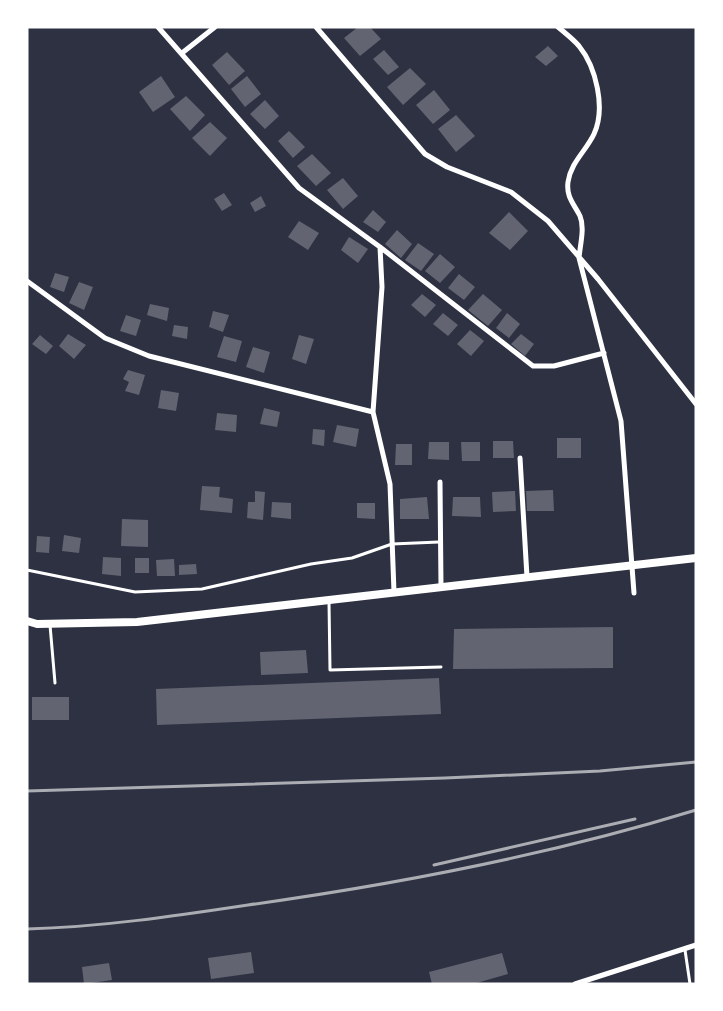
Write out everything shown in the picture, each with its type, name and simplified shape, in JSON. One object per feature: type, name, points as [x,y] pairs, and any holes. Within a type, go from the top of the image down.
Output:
[{"type":"main road","points":[[27,621],[37,624],[138,622],[696,558]]},
{"type":"street","points":[[158,27],[299,188],[380,247],[533,366],[554,366],[604,353]]},
{"type":"street","points":[[182,53],[215,27]]},
{"type":"street","points":[[316,27],[425,154],[447,167],[511,192],[548,221],[696,404]]},
{"type":"street","points":[[558,27],[578,45],[589,62],[599,104],[599,122],[593,136],[573,164],[568,178],[567,191],[580,218],[582,232],[579,258],[621,421],[634,593]]},
{"type":"street","points":[[380,247],[382,287],[373,412],[390,484],[394,592]]},
{"type":"street","points":[[27,281],[105,338],[149,356],[373,412]]},
{"type":"street","points":[[520,458],[527,577]]},
{"type":"street","points":[[440,482],[441,587]]},
{"type":"street","points":[[575,984],[696,945]]},
{"type":"lane","points":[[27,570],[135,592],[202,589],[311,564],[352,558],[392,544],[440,542]]},
{"type":"lane","points":[[329,600],[330,670],[441,667]]},
{"type":"lane","points":[[50,624],[55,683]]},
{"type":"lane","points":[[685,948],[690,984]]},
{"type":"building","points":[[358,27],[370,27],[381,39],[360,56],[344,38]]},
{"type":"building","points":[[548,46],[558,56],[546,66],[535,57]]},
{"type":"building","points":[[384,50],[399,67],[388,75],[373,59]]},
{"type":"building","points":[[227,52],[245,71],[229,85],[212,65]]},
{"type":"building","points":[[410,68],[426,84],[403,105],[387,87]]},
{"type":"building","points":[[161,76],[175,97],[153,112],[139,92]]},
{"type":"building","points":[[247,76],[261,94],[245,107],[231,89]]},
{"type":"building","points":[[434,90],[450,110],[433,124],[416,105]]},
{"type":"building","points":[[186,96],[205,115],[190,131],[170,109]]},
{"type":"building","points":[[265,100],[279,116],[265,129],[250,114]]},
{"type":"building","points":[[456,115],[475,136],[456,152],[438,129]]},
{"type":"building","points":[[210,122],[227,138],[210,156],[192,138]]},
{"type":"building","points":[[289,131],[305,147],[293,158],[278,141]]},
{"type":"building","points":[[312,154],[331,173],[316,186],[297,166]]},
{"type":"building","points":[[343,178],[358,196],[343,209],[327,190]]},
{"type":"building","points":[[224,193],[232,205],[222,211],[214,199]]},
{"type":"building","points":[[261,196],[266,206],[255,212],[250,203]]},
{"type":"building","points":[[373,210],[386,222],[378,232],[363,222]]},
{"type":"building","points":[[509,212],[528,231],[510,250],[489,233]]},
{"type":"building","points":[[299,221],[319,233],[308,250],[288,237]]},
{"type":"building","points":[[397,230],[412,244],[401,258],[385,244]]},
{"type":"building","points":[[349,237],[368,249],[358,263],[341,250]]},
{"type":"building","points":[[418,243],[434,254],[421,271],[405,260]]},
{"type":"building","points":[[440,254],[455,267],[440,283],[425,271]]},
{"type":"building","points":[[55,273],[69,277],[64,292],[50,287]]},
{"type":"building","points":[[459,274],[475,287],[464,300],[448,288]]},
{"type":"building","points":[[79,282],[93,287],[84,310],[69,303]]},
{"type":"building","points":[[422,294],[436,305],[425,317],[411,305]]},
{"type":"building","points":[[483,294],[502,310],[488,326],[468,310]]},
{"type":"building","points":[[150,304],[169,308],[167,321],[147,315]]},
{"type":"building","points":[[213,311],[229,315],[223,332],[209,327]]},
{"type":"building","points":[[443,313],[458,325],[448,336],[433,324]]},
{"type":"building","points":[[507,313],[520,324],[509,338],[496,328]]},
{"type":"building","points":[[126,315],[141,320],[136,336],[120,331]]},
{"type":"building","points":[[174,325],[188,327],[187,339],[172,336]]},
{"type":"building","points":[[470,330],[484,341],[471,356],[457,344]]},
{"type":"building","points":[[68,334],[86,345],[74,359],[59,346]]},
{"type":"building","points":[[521,334],[534,344],[525,356],[511,344]]},
{"type":"building","points":[[40,335],[53,346],[46,354],[32,344]]},
{"type":"building","points":[[299,335],[314,339],[306,364],[292,359]]},
{"type":"building","points":[[224,336],[242,341],[236,362],[217,357]]},
{"type":"building","points":[[253,347],[270,352],[264,373],[246,367]]},
{"type":"building","points":[[128,370],[145,375],[139,395],[125,391],[129,382],[123,379]]},
{"type":"building","points":[[161,390],[179,393],[176,411],[158,408]]},
{"type":"building","points":[[264,408],[280,412],[277,427],[260,424]]},
{"type":"building","points":[[217,413],[237,415],[236,432],[215,430]]},
{"type":"building","points":[[337,425],[359,429],[356,447],[333,442]]},
{"type":"building","points":[[313,429],[325,430],[324,446],[312,444]]},
{"type":"building","points":[[557,438],[581,438],[581,458],[557,458]]},
{"type":"building","points":[[493,441],[513,441],[514,458],[493,458]]},
{"type":"building","points":[[429,442],[449,442],[449,460],[428,459]]},
{"type":"building","points":[[461,442],[480,442],[480,461],[462,461]]},
{"type":"building","points":[[396,444],[412,444],[412,465],[395,465]]},
{"type":"building","points":[[202,486],[220,487],[219,497],[233,499],[232,513],[200,510]]},
{"type":"building","points":[[553,490],[554,511],[527,511],[526,491]]},
{"type":"building","points":[[255,491],[265,492],[263,520],[247,518],[248,502],[255,502]]},
{"type":"building","points":[[515,491],[516,511],[493,512],[492,492]]},
{"type":"building","points":[[427,497],[429,519],[400,519],[400,499]]},
{"type":"building","points":[[453,497],[480,497],[481,517],[452,516]]},
{"type":"building","points":[[272,502],[291,503],[291,519],[271,517]]},
{"type":"building","points":[[357,503],[375,503],[375,519],[357,518]]},
{"type":"building","points":[[122,519],[148,520],[148,547],[121,546]]},
{"type":"building","points":[[64,535],[81,538],[79,553],[62,551]]},
{"type":"building","points":[[37,536],[50,537],[49,553],[36,552]]},
{"type":"building","points":[[103,557],[121,558],[121,576],[102,574]]},
{"type":"building","points":[[135,558],[149,558],[149,573],[135,573]]},
{"type":"building","points":[[174,559],[175,576],[157,576],[156,560]]},
{"type":"building","points":[[196,564],[197,574],[179,575],[179,565]]},
{"type":"building","points":[[613,627],[613,668],[453,669],[454,629]]},
{"type":"building","points":[[306,650],[308,673],[261,675],[260,652]]},
{"type":"building","points":[[439,678],[441,714],[157,725],[156,689]]},
{"type":"building","points":[[32,697],[69,697],[69,720],[32,720]]},
{"type":"building","points":[[251,952],[254,973],[211,979],[208,958]]},
{"type":"building","points":[[502,953],[508,974],[473,984],[432,984],[429,972]]},
{"type":"building","points":[[109,963],[112,980],[84,984],[82,967]]},
{"type":"railway","points":[[27,791],[445,778],[600,771],[696,762]]},
{"type":"railway","points":[[27,929],[138,920],[305,897],[418,878],[586,841],[696,810]]},
{"type":"railway","points":[[434,865],[635,819]]}]
